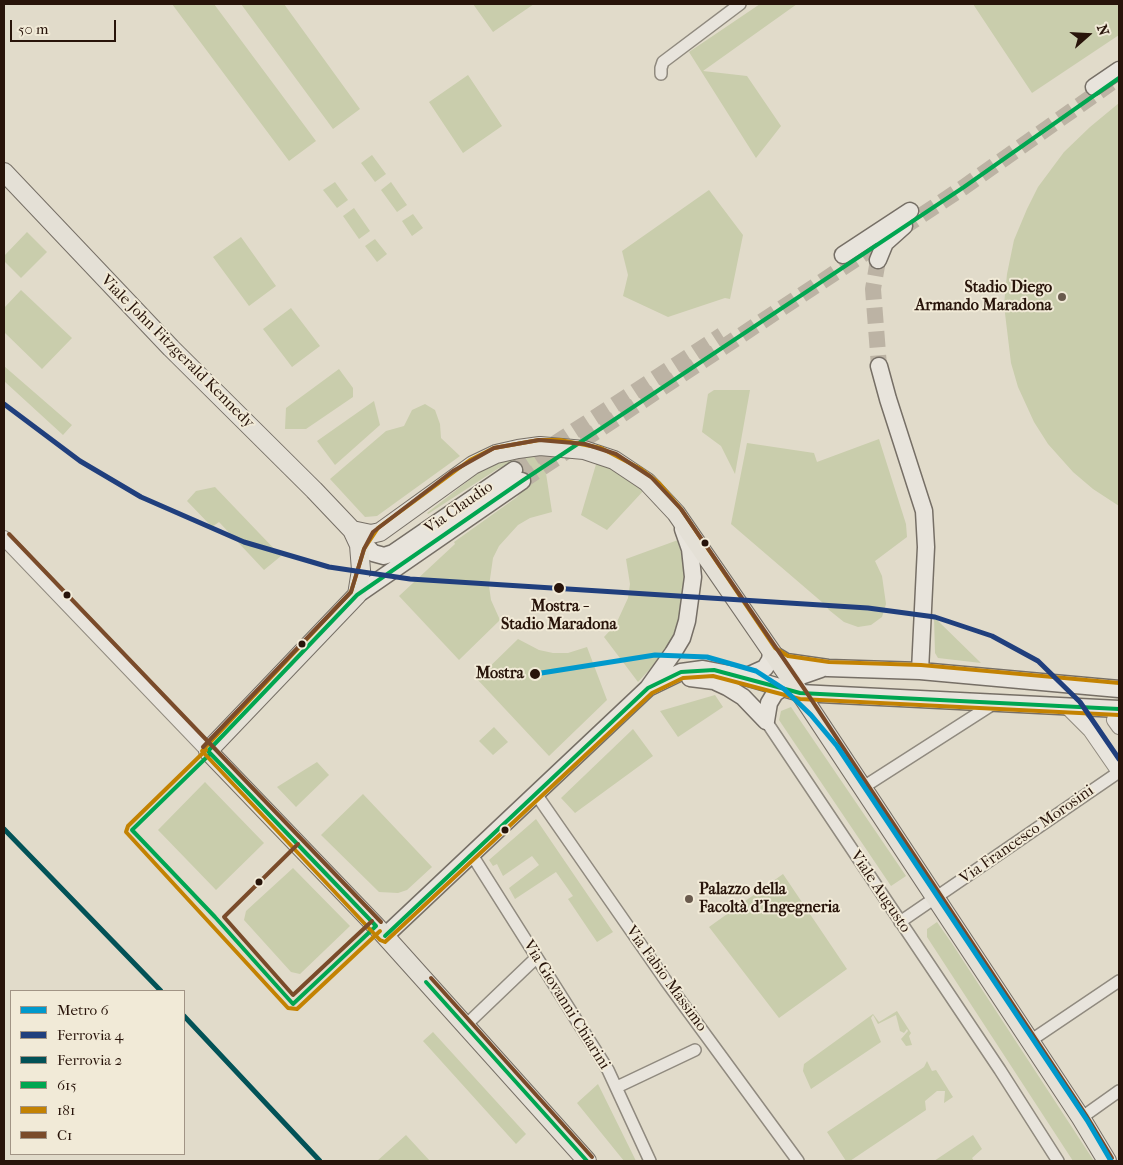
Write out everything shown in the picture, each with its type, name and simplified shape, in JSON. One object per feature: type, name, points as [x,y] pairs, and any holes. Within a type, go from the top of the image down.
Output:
[{"type":"main road","points":[[1094,87],[1119,70]]},
{"type":"main road","name":"Viale John Fitzgerald Kennedy","points":[[4,172],[164,341],[284,459],[370,551]]},
{"type":"main road","points":[[843,255],[907,218],[885,243],[878,260]]},
{"type":"main road","points":[[879,366],[924,510],[926,547],[920,671]]},
{"type":"main road","points":[[356,596],[370,551],[378,536],[390,525],[473,466],[496,454],[540,446],[584,450],[614,460],[647,482],[676,513],[771,653],[791,687],[821,725],[1081,1118],[1107,1161]]},
{"type":"main road","name":"Via Claudio","points":[[409,552],[518,476]]},
{"type":"main road","points":[[385,936],[648,688],[682,638],[692,600],[693,577],[690,550],[676,513]]},
{"type":"main road","points":[[352,530],[371,534],[390,525]]},
{"type":"main road","name":"Viale John Fitzgerald Kennedy","points":[[352,530],[360,550],[362,564],[356,596]]},
{"type":"main road","points":[[370,551],[384,556],[409,552]]},
{"type":"main road","points":[[409,552],[356,596],[208,751],[385,936],[587,1161]]},
{"type":"main road","points":[[771,653],[786,662],[828,668],[920,671],[1119,689]]},
{"type":"main road","points":[[745,677],[765,668],[770,660],[771,653]]},
{"type":"main road","points":[[766,721],[771,698],[828,668]]},
{"type":"main road","name":"Viale Augusto","points":[[648,688],[680,672],[703,669],[830,695],[1066,706],[1118,717]]},
{"type":"main road","name":"Viale Augusto","points":[[663,680],[690,678],[714,681],[743,698],[766,721]]},
{"type":"main road","points":[[821,725],[820,704],[830,695]]},
{"type":"street","points":[[661,74],[660,68],[664,62],[740,4]]},
{"type":"street","points":[[4,538],[208,751]]},
{"type":"street","points":[[862,788],[992,704]]},
{"type":"street","points":[[1066,706],[1090,730],[1119,772]]},
{"type":"street","name":"Viale Augusto","points":[[766,721],[1058,1161]]},
{"type":"street","name":"Via Francesco Morosini","points":[[900,922],[1119,772]]},
{"type":"street","name":"Via Fabio Massimo","points":[[536,794],[666,981],[798,1161]]},
{"type":"street","name":"Via Giovanni Chiarini","points":[[472,855],[617,1086],[650,1161]]},
{"type":"street","points":[[466,1025],[536,958]]},
{"type":"street","points":[[1030,1041],[1119,981]]},
{"type":"street","points":[[617,1086],[695,1050]]},
{"type":"street","points":[[1081,1118],[1119,1091]]},
{"type":"green space","points":[[172,4],[214,4],[316,141],[289,161]]},
{"type":"green space","points":[[241,4],[284,4],[360,109],[333,129]]},
{"type":"green space","points":[[473,4],[534,4],[493,32]]},
{"type":"green space","points":[[760,4],[797,4],[703,71],[747,76],[781,126],[756,158],[689,52]]},
{"type":"green space","points":[[973,4],[1119,4],[1119,35],[1032,93]]},
{"type":"green space","points":[[468,75],[502,126],[463,153],[429,102]]},
{"type":"green space","name":"Stadio Diego Armando Maradona","points":[[1119,103],[1119,506],[1093,489],[1073,472],[1048,444],[1034,422],[1018,387],[1011,363],[1004,305],[1007,274],[1014,240],[1038,187],[1064,152]]},
{"type":"green space","points":[[372,155],[386,174],[375,182],[361,163]]},
{"type":"green space","points":[[335,182],[348,200],[337,208],[323,190]]},
{"type":"green space","points":[[391,182],[407,205],[397,212],[381,190]]},
{"type":"green space","points":[[709,190],[743,235],[730,299],[725,298],[668,317],[623,296],[628,275],[622,251]]},
{"type":"green space","points":[[354,208],[370,231],[359,239],[343,216]]},
{"type":"green space","points":[[413,214],[423,228],[412,236],[402,221]]},
{"type":"green space","points":[[27,232],[47,252],[21,278],[4,261],[4,256]]},
{"type":"green space","points":[[241,237],[276,286],[249,306],[213,257]]},
{"type":"green space","points":[[375,239],[387,254],[377,262],[365,246]]},
{"type":"green space","points":[[21,290],[72,338],[42,369],[4,332],[4,308]]},
{"type":"green space","points":[[291,308],[320,346],[292,367],[263,329]]},
{"type":"green space","points":[[4,366],[72,425],[63,435],[4,381]]},
{"type":"green space","points":[[339,369],[353,388],[353,397],[306,429],[285,429],[286,408]]},
{"type":"green space","points":[[714,390],[750,390],[735,474],[721,446],[702,432],[708,394]]},
{"type":"green space","points":[[374,401],[380,425],[335,465],[317,441]]},
{"type":"green space","points":[[425,404],[435,410],[440,424],[441,438],[460,456],[377,516],[365,517],[330,479],[386,431],[404,426],[412,410]]},
{"type":"green space","points":[[879,439],[906,524],[907,537],[875,561],[882,576],[886,604],[882,617],[871,625],[858,627],[844,622],[829,610],[731,524],[747,443],[814,453],[817,462]]},
{"type":"green space","points":[[543,454],[552,512],[530,518],[518,525],[499,546],[493,558],[489,586],[491,600],[500,620],[459,660],[399,596],[455,544],[454,542],[517,497],[522,491],[523,483],[506,467],[499,468],[427,513],[478,473],[501,462]]},
{"type":"green space","points":[[597,461],[609,465],[645,489],[607,530],[581,515]]},
{"type":"green space","points":[[215,487],[281,556],[264,570],[219,522],[212,527],[187,501],[196,491]]},
{"type":"green space","points":[[678,540],[686,584],[680,621],[663,655],[638,682],[604,637],[616,624],[628,598],[630,584],[626,559]]},
{"type":"green space","points":[[934,617],[981,663],[938,658],[935,653]]},
{"type":"green space","points":[[518,639],[539,650],[553,653],[568,653],[587,647],[607,700],[549,756],[477,679]]},
{"type":"green space","points":[[715,695],[723,707],[678,737],[660,711]]},
{"type":"green space","points":[[791,707],[906,876],[891,886],[779,720],[781,711]]},
{"type":"green space","points":[[494,727],[508,742],[493,755],[479,741]]},
{"type":"green space","points":[[633,729],[653,756],[575,813],[561,798]]},
{"type":"green space","points":[[317,762],[329,775],[296,807],[277,787]]},
{"type":"green space","points":[[205,782],[264,843],[216,890],[158,830]]},
{"type":"green space","points":[[363,794],[432,867],[407,890],[398,893],[379,892],[321,835]]},
{"type":"green space","points":[[536,819],[613,932],[597,942],[568,899],[573,896],[556,872],[515,899],[509,888],[539,865],[532,856],[503,876],[497,864],[493,866],[489,860]]},
{"type":"green space","points":[[293,868],[350,926],[300,974],[291,972],[244,920],[246,911]]},
{"type":"green space","points":[[783,874],[847,969],[779,1018],[709,927]]},
{"type":"green space","points":[[937,922],[1094,1161],[1073,1161],[927,937],[927,929]]},
{"type":"green space","points":[[897,1011],[911,1033],[909,1036],[912,1045],[906,1046],[901,1039],[908,1031],[907,1029],[904,1033],[900,1031],[896,1015],[878,1024],[873,1015],[871,1018],[881,1042],[811,1089],[803,1071],[804,1064],[873,1014],[879,1022]]},
{"type":"green space","points":[[433,1032],[526,1134],[516,1144],[423,1041]]},
{"type":"green space","points":[[927,1061],[932,1071],[936,1070],[953,1097],[944,1103],[945,1091],[937,1091],[925,1101],[926,1110],[850,1161],[846,1161],[827,1132],[924,1067]]},
{"type":"green space","points":[[598,1084],[636,1161],[624,1161],[577,1103]]},
{"type":"green space","points":[[406,1135],[430,1161],[377,1161]]},
{"type":"green space","points":[[973,1135],[982,1149],[972,1158],[974,1161],[934,1161]]},
{"type":"tunnel","points":[[522,481],[964,187],[1111,83]]},
{"type":"tunnel","points":[[878,260],[873,289],[879,366]]},
{"type":"tunnel","points":[[514,470],[722,335]]},
{"type":"metro line","name":"6","points":[[535,674],[655,655],[707,657],[756,671],[784,689],[811,715],[837,746],[1087,1120],[1111,1161]]},
{"type":"rail line","name":"4","points":[[4,404],[80,461],[141,497],[244,542],[329,567],[410,579],[868,608],[935,617],[992,636],[1038,661],[1080,702],[1119,759]]},
{"type":"rail line","name":"2","points":[[4,829],[160,990]]},
{"type":"rail line","name":"2","points":[[185,1017],[320,1161]]},
{"type":"transit line","name":"615","points":[[376,926],[208,751],[357,595],[522,481],[964,187],[1119,78]]},
{"type":"transit line","name":"181","points":[[1119,683],[921,665],[829,662],[788,656],[775,648],[681,509],[659,483],[641,469],[601,448],[560,440],[539,440],[494,448],[470,460],[378,528],[364,549],[351,592],[202,751],[380,940],[385,942],[652,693],[683,678],[713,676],[800,699],[1119,715]]},
{"type":"transit line","name":"C1","points":[[203,747],[351,592],[364,549],[373,532],[453,471],[494,448],[539,440],[585,444],[616,454],[651,477],[681,509],[805,690],[1086,1115],[1112,1158]]},
{"type":"transit line","name":"C1","points":[[9,534],[381,922]]},
{"type":"transit line","name":"615","points":[[385,936],[648,688],[681,672],[714,670],[800,693],[1119,709]]},
{"type":"transit line","name":"181","points":[[206,750],[128,826],[126,832],[288,1008],[297,1009],[380,931]]},
{"type":"transit line","name":"615","points":[[210,754],[132,830],[215,917],[293,1004],[376,926]]},
{"type":"transit line","name":"C1","points":[[298,844],[224,917],[293,995],[372,921]]},
{"type":"transit line","name":"C1","points":[[431,978],[592,1157]]},
{"type":"transit line","name":"615","points":[[426,982],[587,1161]]},
{"type":"place","name":"Stadio Diego Armando Maradona","points":[[1062,297]]},
{"type":"place","name":"Mostra - Stadio Maradona","points":[[559,588]]},
{"type":"place","name":"Mostra","points":[[535,674]]},
{"type":"place","name":"Palazzo della Facoltà d'Ingegneria","points":[[689,899]]}]
